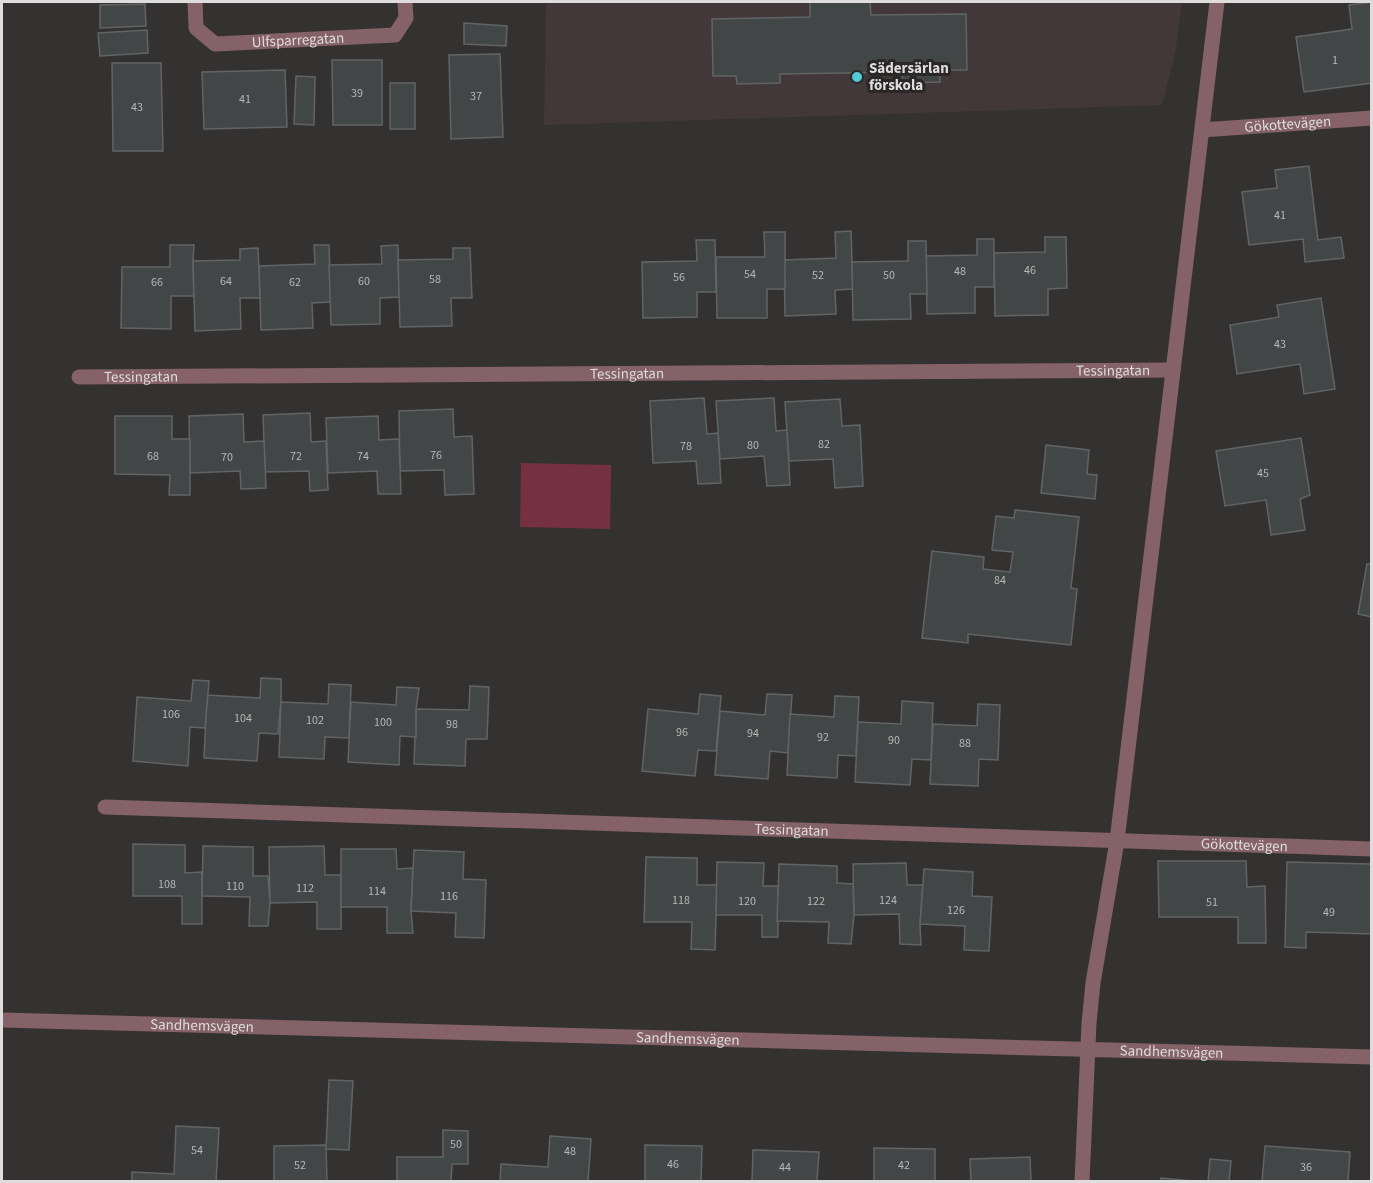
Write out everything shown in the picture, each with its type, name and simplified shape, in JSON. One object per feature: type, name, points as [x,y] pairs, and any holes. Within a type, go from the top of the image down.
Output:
[{"type":"street","name":"Ulfsparregatan","points":[[195,2],[196,28],[215,44],[394,35],[406,18],[405,2]]},
{"type":"street","points":[[1082,1182],[1086,1049],[1093,983],[1117,841],[1218,2]]},
{"type":"street","name":"Gökottevägen","points":[[1202,130],[1371,118]]},
{"type":"street","name":"Tessingatan","points":[[79,377],[1173,370]]},
{"type":"street","name":"Tessingatan","points":[[105,807],[1117,841]]},
{"type":"street","name":"Gökottevägen","points":[[1117,841],[1371,849]]},
{"type":"street","name":"Sandhemsvägen","points":[[2,1020],[1371,1057]]},
{"type":"shaded area","name":"Sädersärlan förskola","points":[[546,2],[1182,2],[1176,49],[1162,105],[544,125]]},
{"type":"shaded area","points":[[521,463],[611,465],[610,529],[520,527]]},
{"type":"building","points":[[810,2],[870,2],[871,15],[966,14],[967,70],[940,70],[940,82],[903,83],[902,72],[780,74],[780,83],[737,84],[736,76],[713,76],[712,19],[810,17]]},
{"type":"building","points":[[1372,2],[1372,83],[1304,92],[1296,37],[1352,29],[1349,5]]},
{"type":"building","points":[[145,4],[146,26],[100,28],[100,5]]},
{"type":"building","points":[[464,23],[507,26],[506,46],[464,44]]},
{"type":"building","points":[[147,30],[148,53],[100,56],[98,33]]},
{"type":"building","points":[[500,54],[503,137],[451,139],[449,55]]},
{"type":"building","points":[[332,60],[382,60],[382,125],[333,125]]},
{"type":"building","points":[[112,63],[161,63],[163,151],[113,151]]},
{"type":"building","points":[[285,70],[287,127],[204,129],[202,72]]},
{"type":"building","points":[[296,76],[315,77],[314,125],[294,124]]},
{"type":"building","points":[[390,83],[415,83],[415,129],[390,129]]},
{"type":"building","points":[[1309,166],[1318,240],[1341,237],[1344,258],[1305,262],[1303,239],[1249,245],[1242,192],[1277,188],[1275,170]]},
{"type":"building","points":[[851,231],[853,289],[835,290],[836,314],[785,316],[784,260],[836,258],[835,232]]},
{"type":"building","points":[[764,232],[785,232],[785,289],[767,289],[767,318],[717,318],[716,257],[765,257]]},
{"type":"building","points":[[1045,237],[1066,237],[1067,288],[1048,289],[1048,315],[995,316],[994,253],[1045,252]]},
{"type":"building","points":[[977,239],[994,239],[994,287],[975,287],[975,313],[927,314],[926,256],[977,255]]},
{"type":"building","points":[[696,240],[715,240],[716,292],[697,292],[697,317],[643,318],[642,262],[697,261]]},
{"type":"building","points":[[908,241],[926,241],[927,294],[910,294],[911,319],[853,320],[852,262],[908,261]]},
{"type":"building","points":[[170,245],[194,245],[194,296],[171,296],[171,329],[121,328],[122,267],[170,267]]},
{"type":"building","points":[[314,245],[329,245],[331,302],[312,303],[313,328],[261,330],[259,266],[315,264]]},
{"type":"building","points":[[398,245],[399,297],[380,298],[380,324],[331,325],[329,265],[382,264],[381,246]]},
{"type":"building","points":[[258,248],[260,298],[240,298],[241,329],[195,331],[193,261],[240,260],[240,249]]},
{"type":"building","points":[[453,248],[470,248],[472,298],[451,298],[452,326],[400,327],[398,260],[453,259]]},
{"type":"building","points":[[1321,298],[1335,389],[1304,394],[1300,364],[1237,374],[1230,325],[1279,317],[1277,305]]},
{"type":"building","points":[[704,398],[707,434],[718,433],[721,483],[698,484],[696,461],[653,463],[650,401]]},
{"type":"building","points":[[774,398],[776,431],[787,430],[790,485],[767,486],[764,456],[720,459],[716,401]]},
{"type":"building","points":[[840,399],[842,426],[860,425],[863,486],[835,488],[833,459],[789,461],[785,402]]},
{"type":"building","points":[[453,409],[454,437],[472,436],[474,494],[445,495],[444,470],[400,471],[399,411]]},
{"type":"building","points":[[310,413],[311,442],[326,441],[328,490],[310,491],[309,471],[265,472],[263,415]]},
{"type":"building","points":[[243,414],[244,442],[264,441],[266,488],[241,489],[240,471],[190,473],[189,416]]},
{"type":"building","points":[[115,416],[172,416],[172,439],[190,439],[190,495],[169,495],[170,475],[115,474]]},
{"type":"building","points":[[378,416],[379,440],[399,439],[401,494],[378,494],[377,471],[328,473],[326,418]]},
{"type":"building","points":[[1301,438],[1310,495],[1300,499],[1305,530],[1271,535],[1266,500],[1225,506],[1216,451]]},
{"type":"building","points":[[1046,445],[1089,450],[1087,474],[1097,475],[1095,499],[1041,493]]},
{"type":"building","points":[[1015,510],[1079,517],[1071,588],[1077,589],[1071,645],[968,634],[968,643],[922,638],[932,551],[984,557],[983,569],[1010,572],[1013,552],[992,550],[996,516],[1014,518]]},
{"type":"building","points":[[1367,564],[1372,564],[1372,617],[1358,614]]},
{"type":"building","points":[[261,678],[281,679],[278,734],[259,733],[257,761],[204,758],[207,695],[260,698]]},
{"type":"building","points":[[193,680],[209,681],[205,728],[190,727],[188,766],[133,761],[137,697],[191,701]]},
{"type":"building","points":[[329,684],[351,685],[349,738],[325,737],[324,759],[279,757],[281,702],[328,704]]},
{"type":"building","points":[[470,686],[489,687],[487,739],[466,739],[465,766],[414,764],[416,709],[469,710]]},
{"type":"building","points":[[397,687],[419,688],[416,737],[400,736],[399,765],[348,762],[351,702],[396,705]]},
{"type":"building","points":[[700,694],[721,696],[716,751],[698,750],[695,776],[642,771],[648,709],[698,714]]},
{"type":"building","points":[[767,694],[792,695],[788,753],[770,751],[768,779],[715,775],[720,711],[765,715]]},
{"type":"building","points":[[835,696],[859,697],[856,756],[838,755],[837,778],[787,775],[790,714],[834,717]]},
{"type":"building","points":[[902,701],[933,703],[931,760],[912,759],[910,785],[855,782],[858,722],[901,724]]},
{"type":"building","points":[[978,704],[1000,705],[998,760],[979,759],[978,786],[930,784],[933,724],[977,726]]},
{"type":"building","points":[[133,844],[185,845],[185,873],[202,872],[202,924],[182,924],[182,896],[133,896]]},
{"type":"building","points":[[203,846],[253,847],[253,876],[268,876],[270,903],[268,926],[249,926],[250,897],[202,896]]},
{"type":"building","points":[[324,846],[325,875],[341,875],[341,929],[317,929],[317,902],[270,903],[269,847]]},
{"type":"building","points":[[341,849],[396,849],[397,869],[413,868],[411,911],[413,933],[387,933],[387,907],[341,907]]},
{"type":"building","points":[[414,850],[464,852],[463,879],[486,880],[484,938],[455,937],[456,913],[411,911]]},
{"type":"building","points":[[646,857],[697,858],[697,885],[717,885],[715,950],[691,949],[692,922],[644,922]]},
{"type":"building","points":[[1158,861],[1246,861],[1247,887],[1265,886],[1266,943],[1238,943],[1238,917],[1159,917]]},
{"type":"building","points":[[717,862],[764,863],[763,886],[778,886],[778,937],[762,937],[762,915],[716,915]]},
{"type":"building","points":[[1287,862],[1371,864],[1372,934],[1306,932],[1306,948],[1285,947]]},
{"type":"building","points":[[906,863],[907,885],[923,885],[921,945],[900,944],[899,914],[854,915],[853,864]]},
{"type":"building","points":[[779,864],[837,866],[837,883],[853,884],[854,915],[851,944],[828,943],[829,922],[777,921]]},
{"type":"building","points":[[924,869],[973,872],[972,896],[992,897],[989,951],[964,950],[965,926],[920,924]]},
{"type":"building","points":[[329,1080],[353,1081],[349,1150],[326,1149]]},
{"type":"building","points":[[176,1126],[219,1128],[216,1182],[132,1182],[132,1172],[174,1174]]},
{"type":"building","points":[[443,1130],[468,1131],[468,1164],[452,1164],[451,1182],[397,1182],[397,1157],[443,1157]]},
{"type":"building","points":[[550,1136],[591,1139],[588,1182],[500,1182],[501,1164],[548,1167]]},
{"type":"building","points":[[326,1145],[327,1182],[274,1182],[274,1146]]},
{"type":"building","points":[[645,1145],[702,1146],[701,1182],[645,1182]]},
{"type":"building","points":[[1265,1146],[1350,1152],[1348,1182],[1262,1182]]},
{"type":"building","points":[[874,1148],[935,1149],[935,1182],[874,1182]]},
{"type":"building","points":[[753,1150],[819,1152],[817,1182],[752,1182]]},
{"type":"building","points":[[1030,1157],[1031,1182],[971,1182],[970,1159]]},
{"type":"building","points":[[1210,1159],[1231,1161],[1229,1182],[1208,1182]]},
{"type":"building","points":[[1161,1178],[1202,1182],[1160,1182]]},
{"type":"place","name":"Sädersärlan förskola","points":[[857,77]]}]
